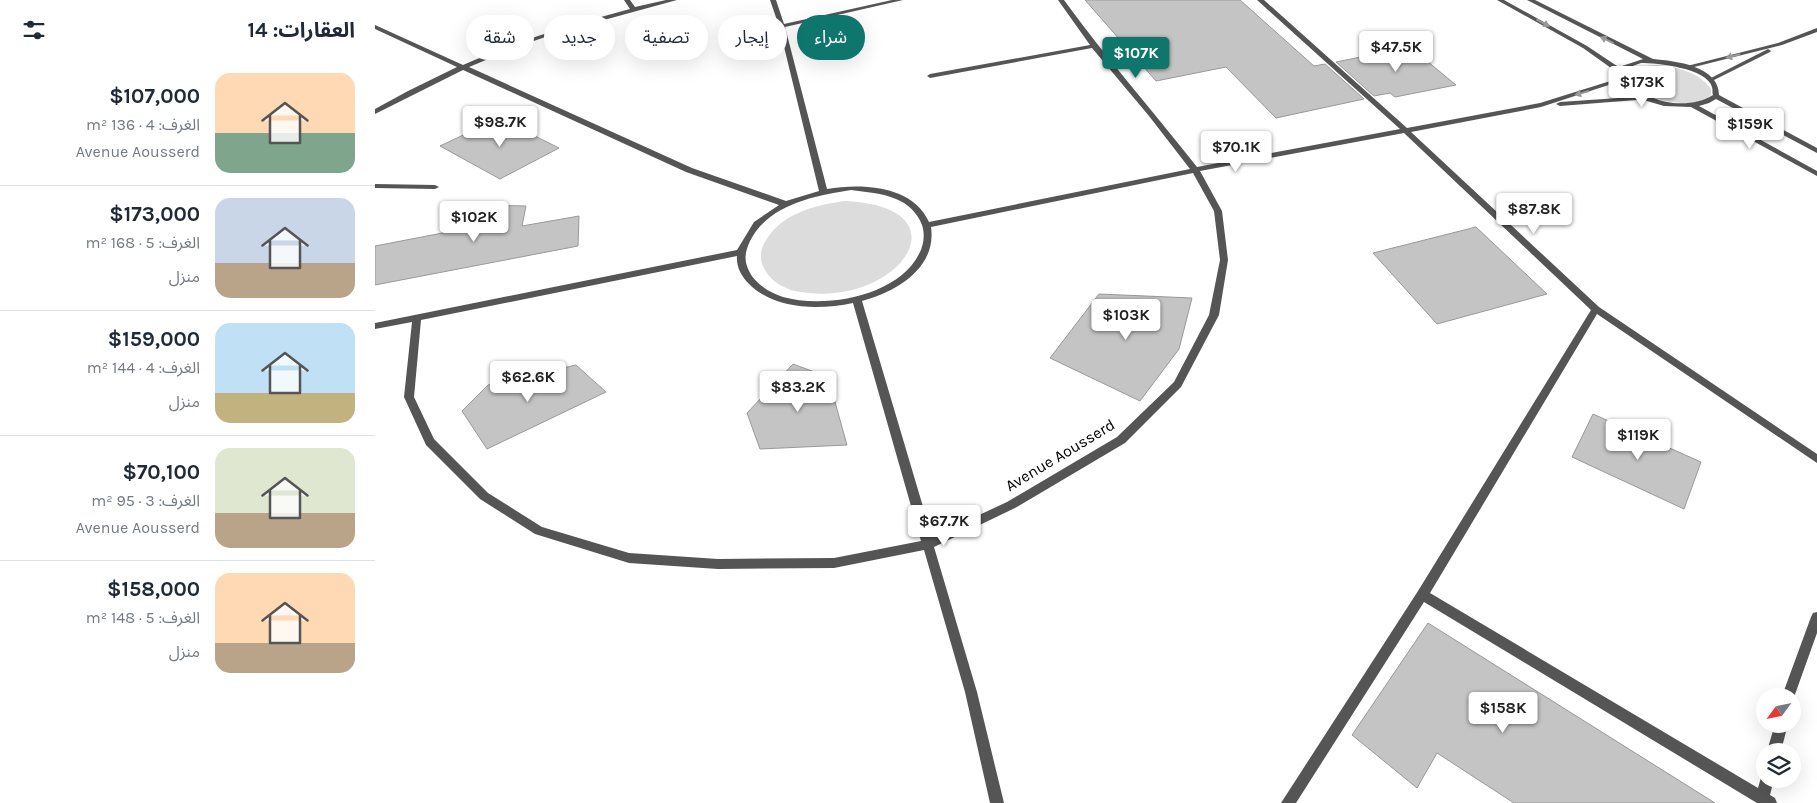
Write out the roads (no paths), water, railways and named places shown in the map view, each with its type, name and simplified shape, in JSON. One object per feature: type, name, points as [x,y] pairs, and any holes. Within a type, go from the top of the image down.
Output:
[{"type":"street","points":[[627,0],[633,9]]},
{"type":"street","points":[[375,112],[465,66],[535,37],[633,9],[674,0]]},
{"type":"street","points":[[773,0],[778,15]]},
{"type":"street","points":[[787,25],[900,0]]},
{"type":"street","name":"Avenue Aousserd","points":[[417,317],[409,397],[430,442],[484,496],[539,530],[629,558],[718,564],[835,563],[929,544],[1011,505],[1121,440],[1179,384],[1214,315],[1224,260],[1218,211],[1195,170],[1152,114],[1094,46],[1061,0]]},
{"type":"street","points":[[1260,0],[1405,130],[1596,309],[1817,459]]},
{"type":"street","points":[[1500,0],[1585,47],[1622,76],[1631,89],[1647,98],[1676,105],[1695,106],[1709,102],[1716,96],[1717,88],[1710,80],[1687,67],[1651,61],[1631,63],[1624,67],[1622,76]]},
{"type":"street","points":[[1530,0],[1651,61]]},
{"type":"street","points":[[375,27],[465,66],[689,170],[785,204]]},
{"type":"street","points":[[1687,67],[1779,44],[1817,30]]},
{"type":"street","points":[[1710,80],[1779,44]]},
{"type":"street","points":[[787,46],[823,191]]},
{"type":"street","points":[[930,76],[1094,46]]},
{"type":"street","points":[[1541,105],[1622,76]]},
{"type":"street","points":[[1716,96],[1817,151]]},
{"type":"street","points":[[928,225],[1195,170],[1541,105],[1647,98]]},
{"type":"street","points":[[1695,106],[1817,174]]},
{"type":"street","points":[[375,186],[435,187]]},
{"type":"street","points":[[851,188],[878,191],[901,198],[918,210],[928,225],[929,242],[922,259],[907,276],[885,290],[857,300],[821,305],[787,302],[760,290],[744,273],[741,252],[755,225],[785,204],[823,191],[851,188]]},
{"type":"street","points":[[375,326],[741,252]]},
{"type":"street","points":[[857,300],[971,692],[997,803]]},
{"type":"street","points":[[1288,803],[1422,595],[1596,309]]},
{"type":"street","points":[[1422,595],[1766,801],[1767,788]]},
{"type":"street","points":[[1790,688],[1817,618]]}]
